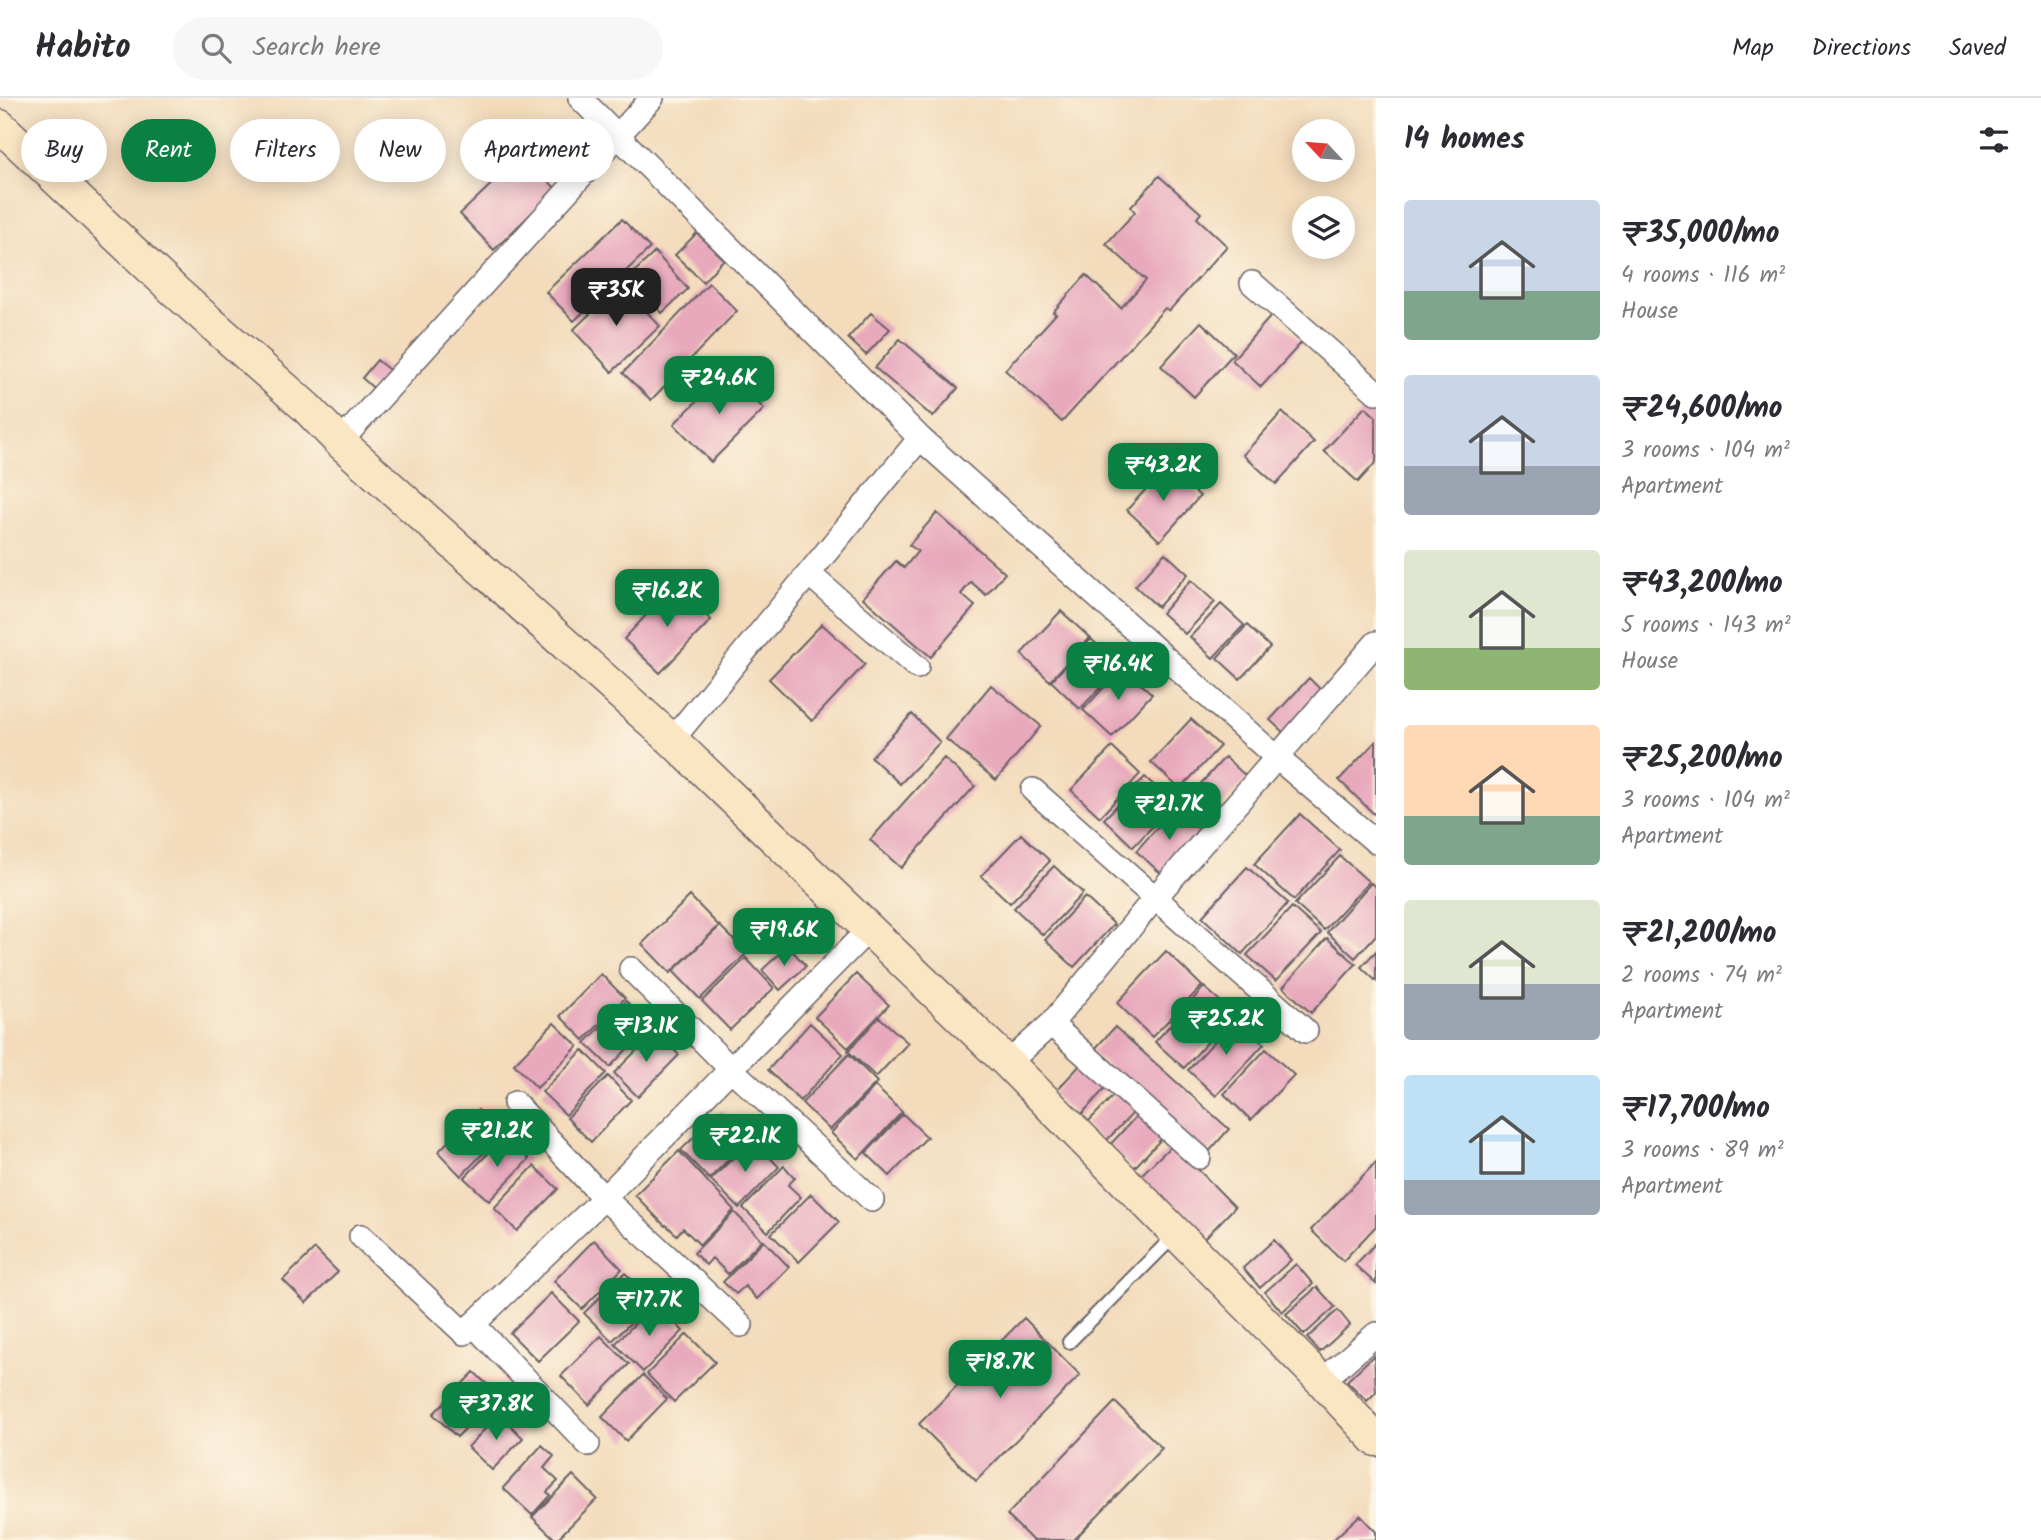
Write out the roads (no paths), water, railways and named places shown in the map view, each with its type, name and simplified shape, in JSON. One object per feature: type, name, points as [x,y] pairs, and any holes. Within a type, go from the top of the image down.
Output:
[{"type":"street","points":[[580,98],[920,438],[1276,757],[1376,842]]},
{"type":"street","points":[[340,442],[652,98]]},
{"type":"street","points":[[0,126],[176,292],[306,407],[340,442],[672,740],[1008,1063],[1322,1381],[1376,1440]]},
{"type":"street","points":[[1252,282],[1376,393]]},
{"type":"street","points":[[672,740],[920,438]]},
{"type":"street","points":[[810,575],[917,667]]},
{"type":"street","points":[[1008,1063],[1051,1024],[1154,899],[1376,643]]},
{"type":"street","points":[[1033,790],[1306,1031]]},
{"type":"street","points":[[361,1236],[464,1333],[604,1198],[868,930]]},
{"type":"street","points":[[631,969],[730,1068],[872,1200]]},
{"type":"street","points":[[1051,1024],[1199,1157]]},
{"type":"street","points":[[515,1103],[604,1198],[741,1325]]},
{"type":"street","points":[[472,1324],[588,1444]]},
{"type":"street","points":[[1322,1381],[1376,1334]]},
{"type":"lane","points":[[1069,1342],[1175,1235]]}]
